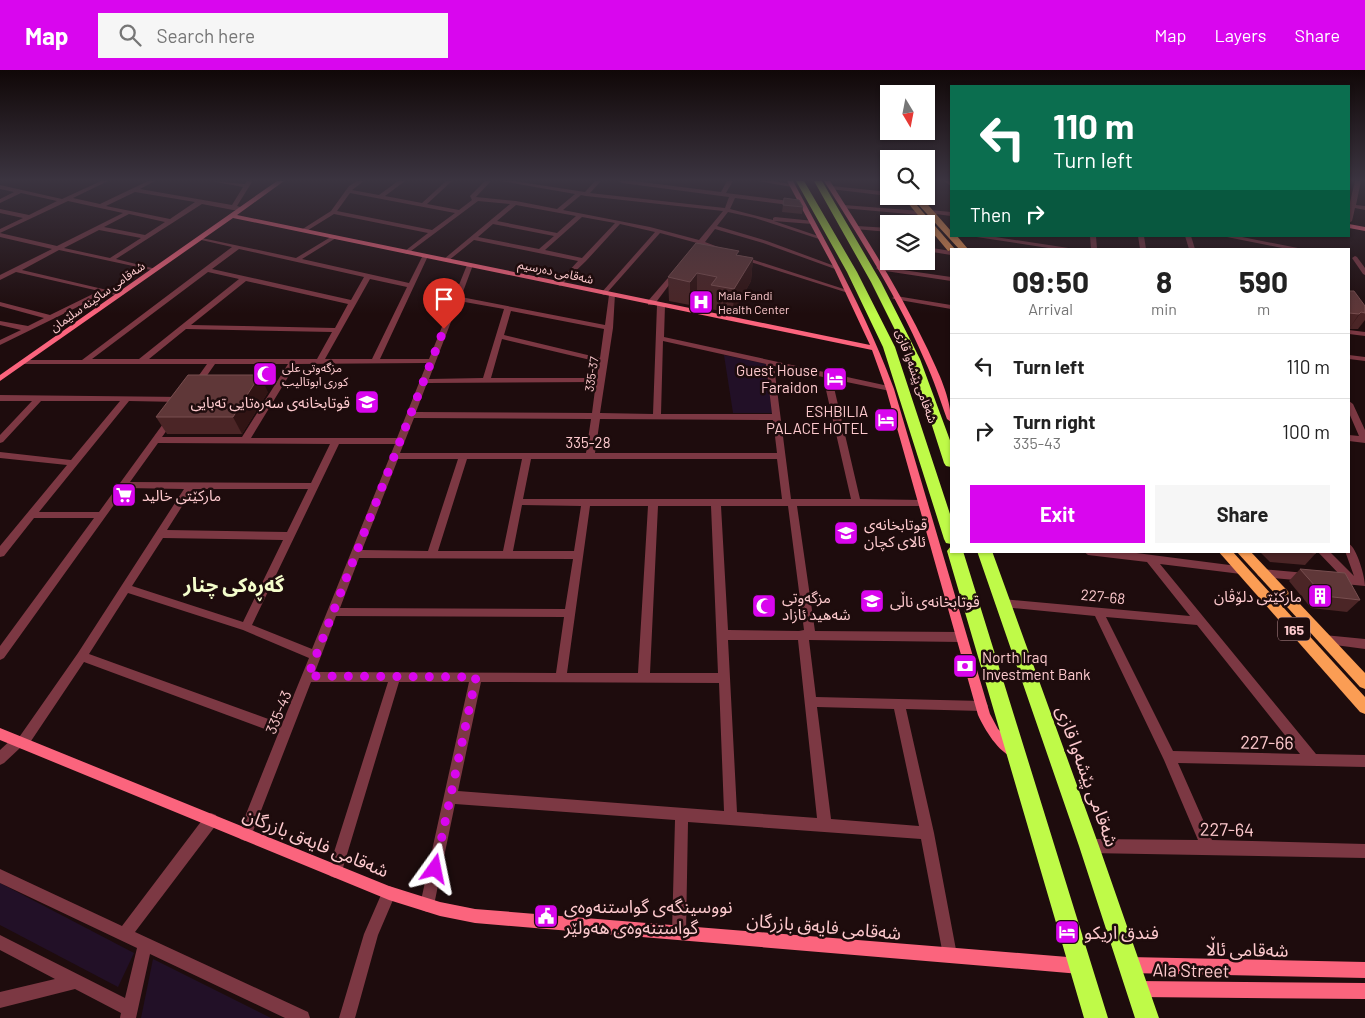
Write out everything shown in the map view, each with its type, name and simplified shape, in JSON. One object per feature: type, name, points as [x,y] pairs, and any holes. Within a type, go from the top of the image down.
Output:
[{"type":"highway","name":"شەقامی پێشەوا قازی","points":[[822,225],[852,272],[889,348],[950,534]]},
{"type":"highway","name":"شەقامی پێشەوا قازی","points":[[846,225],[875,270],[882,294],[900,326],[930,399],[950,460]]},
{"type":"highway","points":[[852,272],[863,276],[869,275],[875,270]]},
{"type":"highway","points":[[862,294],[862,291],[868,289],[876,290],[882,294]]},
{"type":"highway","points":[[900,326],[912,327]]},
{"type":"highway","points":[[875,348],[889,348]]},
{"type":"highway","points":[[956,553],[1096,1018]]},
{"type":"highway","name":"شەقامی پێشەوا قازی","points":[[985,553],[1089,846],[1147,1018]]},
{"type":"main road","points":[[930,225],[950,248]]},
{"type":"main road","points":[[953,237],[963,248]]},
{"type":"main road","name":"165","points":[[1226,553],[1365,707]]},
{"type":"main road","name":"165","points":[[1244,553],[1365,683]]},
{"type":"street","points":[[0,231],[12,225]]},
{"type":"street","points":[[0,278],[104,225]]},
{"type":"street","points":[[111,260],[164,225]]},
{"type":"street","name":"شەقامی ساکینە سلێمان","points":[[0,379],[218,225]]},
{"type":"street","name":"شەقامی دەرسیم","points":[[276,225],[875,348]]},
{"type":"street","points":[[303,231],[312,225]]},
{"type":"street","points":[[399,225],[433,232]]},
{"type":"street","points":[[407,252],[442,225]]},
{"type":"street","points":[[446,260],[488,225]]},
{"type":"street","points":[[509,225],[559,235]]},
{"type":"street","points":[[541,251],[569,225]]},
{"type":"street","points":[[560,284],[616,225]]},
{"type":"street","points":[[635,225],[701,242],[847,291]]},
{"type":"street","points":[[782,225],[821,238]]},
{"type":"street","points":[[814,225],[875,348],[890,389],[982,706],[994,733],[1016,754]]},
{"type":"street","points":[[855,225],[875,270],[896,298],[926,354],[948,401]]},
{"type":"street","points":[[1350,226],[1365,229]]},
{"type":"street","points":[[695,249],[714,227],[765,242],[836,268]]},
{"type":"street","points":[[99,228],[146,238]]},
{"type":"street","points":[[857,228],[880,229]]},
{"type":"street","points":[[608,294],[659,230]]},
{"type":"street","points":[[1350,231],[1365,234]]},
{"type":"street","points":[[0,235],[154,270]]},
{"type":"street","points":[[297,260],[334,237]]},
{"type":"street","points":[[981,237],[1065,248]]},
{"type":"street","points":[[1045,237],[1045,245]]},
{"type":"street","points":[[1230,237],[1278,247]]},
{"type":"street","points":[[199,238],[411,286]]},
{"type":"street","points":[[473,238],[584,260]]},
{"type":"street","points":[[1234,238],[1238,248]]},
{"type":"street","points":[[84,362],[237,247]]},
{"type":"street","points":[[935,250],[950,253]]},
{"type":"street","points":[[374,361],[425,256]]},
{"type":"street","points":[[1352,257],[1365,259]]},
{"type":"street","points":[[1352,257],[1365,273]]},
{"type":"street","points":[[651,303],[682,264]]},
{"type":"street","name":"335-43","points":[[245,834],[470,265]]},
{"type":"street","points":[[15,270],[120,294]]},
{"type":"street","points":[[206,270],[353,303]]},
{"type":"street","points":[[875,270],[880,270]]},
{"type":"street","points":[[898,270],[950,279]]},
{"type":"street","points":[[319,362],[368,276]]},
{"type":"street","points":[[141,362],[245,278]]},
{"type":"street","points":[[0,343],[105,291]]},
{"type":"street","name":"335-37","points":[[590,456],[609,328],[608,294]]},
{"type":"street","points":[[457,298],[609,328]]},
{"type":"street","points":[[896,298],[950,307]]},
{"type":"street","points":[[0,304],[52,318]]},
{"type":"street","points":[[657,416],[661,305]]},
{"type":"street","points":[[486,380],[508,308]]},
{"type":"street","points":[[0,322],[29,329]]},
{"type":"street","points":[[185,327],[337,330]]},
{"type":"street","points":[[1350,332],[1365,334]]},
{"type":"street","points":[[500,336],[604,361]]},
{"type":"street","points":[[660,338],[890,389]]},
{"type":"street","points":[[1350,357],[1365,359]]},
{"type":"street","points":[[23,362],[432,361]]},
{"type":"street","points":[[0,655],[212,362]]},
{"type":"street","points":[[246,440],[292,362]]},
{"type":"street","points":[[770,363],[781,456],[790,502],[806,634],[811,702],[825,826]]},
{"type":"street","points":[[827,374],[856,502]]},
{"type":"street","points":[[424,380],[601,380]]},
{"type":"street","points":[[0,398],[185,399]]},
{"type":"street","points":[[0,440],[39,398]]},
{"type":"street","points":[[2,548],[126,399]]},
{"type":"street","points":[[1350,406],[1365,440]]},
{"type":"street","points":[[411,415],[777,417]]},
{"type":"street","points":[[1350,438],[1365,440]]},
{"type":"street","points":[[156,440],[401,441]]},
{"type":"street","points":[[246,627],[336,440]]},
{"type":"street","points":[[0,455],[73,463]]},
{"type":"street","name":"335-28","points":[[395,456],[781,456]]},
{"type":"street","points":[[432,554],[463,456]]},
{"type":"street","points":[[506,554],[527,456]]},
{"type":"street","points":[[123,485],[314,486]]},
{"type":"street","points":[[0,759],[21,742],[82,656],[191,485]]},
{"type":"street","points":[[517,502],[923,503]]},
{"type":"street","points":[[561,677],[586,502]]},
{"type":"street","points":[[644,678],[653,502]]},
{"type":"street","points":[[716,502],[731,818]]},
{"type":"street","points":[[31,515],[101,515]]},
{"type":"street","points":[[160,534],[290,536]]},
{"type":"street","points":[[1350,551],[1359,582]]},
{"type":"street","points":[[1104,553],[1241,570]]},
{"type":"street","points":[[1324,553],[1359,582]]},
{"type":"street","points":[[356,554],[579,555]]},
{"type":"street","points":[[1150,559],[1312,760]]},
{"type":"street","points":[[1262,573],[1359,582]]},
{"type":"street","points":[[126,588],[246,627],[316,656]]},
{"type":"street","name":"227-68","points":[[1002,603],[1200,621]]},
{"type":"street","points":[[1098,611],[1169,757],[1208,847]]},
{"type":"street","points":[[333,612],[570,613]]},
{"type":"street","points":[[722,634],[961,637]]},
{"type":"street","points":[[1324,640],[1365,644]]},
{"type":"street","points":[[82,656],[286,731]]},
{"type":"street","points":[[308,676],[724,678]]},
{"type":"street","points":[[335,870],[395,677]]},
{"type":"street","points":[[427,906],[476,677]]},
{"type":"street","points":[[811,702],[982,706]]},
{"type":"street","points":[[899,705],[927,833],[950,955]]},
{"type":"street","name":"شەقامی فایەق بازرگان","points":[[0,734],[389,893],[427,906],[475,916],[1080,966]]},
{"type":"street","name":"227-66","points":[[1169,757],[1365,761]]},
{"type":"street","points":[[450,797],[927,833]]},
{"type":"street","points":[[679,932],[682,815]]},
{"type":"street","points":[[124,935],[211,820]]},
{"type":"street","name":"227-64","points":[[1089,846],[1365,851]]},
{"type":"street","points":[[0,876],[302,1018]]},
{"type":"street","points":[[347,1018],[371,934],[389,893]]},
{"type":"street","points":[[0,942],[77,981],[129,1014],[145,945]]},
{"type":"street","name":"شه‌قامی ئاڵا","points":[[1128,965],[1365,970]]},
{"type":"street","points":[[0,1000],[77,981]]},
{"type":"street","name":"Ala Street","points":[[1137,988],[1365,991]]},
{"type":"shaded area","points":[[724,355],[766,364],[772,413],[733,413]]},
{"type":"shaded area","points":[[0,883],[134,953],[118,987],[0,925]]},
{"type":"shaded area","points":[[153,959],[271,1018],[141,1018]]},
{"type":"building","points":[[696,243],[739,251],[736,255],[753,258],[734,289],[711,285],[717,277],[697,273],[690,282],[668,277]]},
{"type":"building","points":[[1350,291],[1354,291],[1365,306],[1365,313],[1361,312],[1359,314],[1350,313]]},
{"type":"building","points":[[188,375],[260,375],[233,417],[156,417]]},
{"type":"building","points":[[1300,569],[1345,573],[1360,600],[1324,596]]},
{"type":"place","name":"Mala Fandi Health Center","points":[[701,302]]},
{"type":"place","name":"مزگەوتی علی کوری ابوتالیب","points":[[265,374]]},
{"type":"place","name":"Guest House Faraidon","points":[[835,379]]},
{"type":"place","name":"قوتابخانەی سەرەتایی تەبایی","points":[[367,402]]},
{"type":"place","name":"ESHBILIA PALACE HOTEL","points":[[886,420]]},
{"type":"place","name":"مارکێتی خالید","points":[[124,495]]},
{"type":"place","name":"قوتابخانەی ئالای کچان","points":[[846,533]]},
{"type":"place","name":"ماركێتی دلۆڤان","points":[[1320,596]]},
{"type":"place","name":"قوتابخانەی ناڵی","points":[[872,601]]},
{"type":"place","name":"مزگەوتی شەهید ئازاد","points":[[764,606]]},
{"type":"place","name":"North Iraq Investment Bank","points":[[965,666]]},
{"type":"place","name":"نووسینگەی گواستنەوەی گواستنەوەی هەولێر","points":[[546,916]]},
{"type":"place","name":"فندق اريكو","points":[[1067,932]]},
{"type":"district","name":"گەڕەکی چنار","points":[[234,584]]},
{"type":"route","points":[[435,869],[476,677],[308,676],[444,329]]}]
